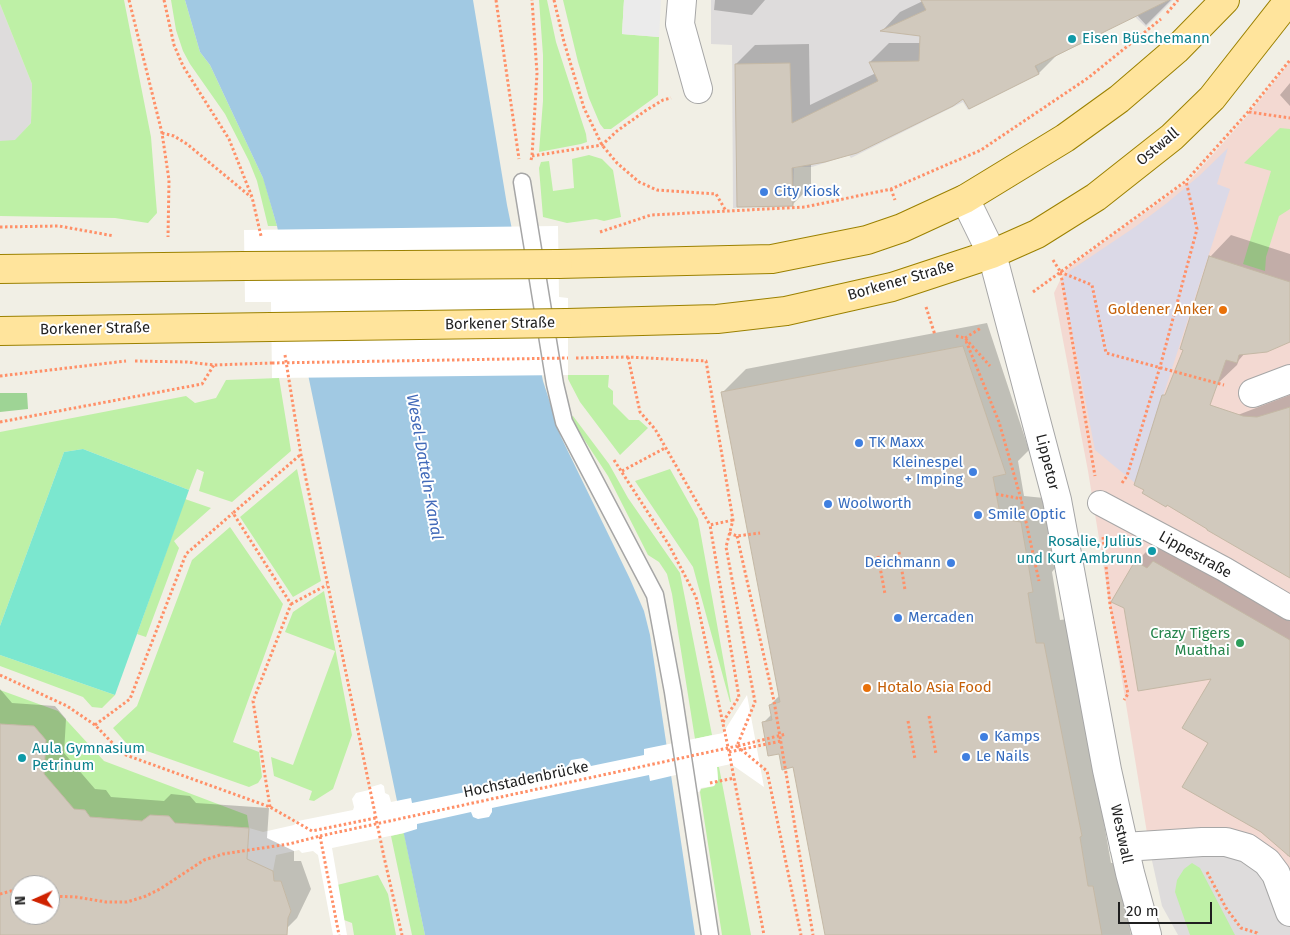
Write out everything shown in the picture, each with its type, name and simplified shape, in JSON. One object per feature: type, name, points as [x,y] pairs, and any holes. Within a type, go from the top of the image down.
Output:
[{"type":"main road","points":[[0,269],[558,264],[772,259],[867,240],[902,228],[965,199],[1064,138],[1119,99],[1176,50],[1225,0]]},
{"type":"main road","name":"Ostwall","points":[[992,254],[1037,234],[1096,197],[1172,137],[1212,98],[1289,0]]},
{"type":"main road","name":"Borkener Straße","points":[[0,331],[278,338],[567,323],[716,318],[786,311],[892,286],[992,254]]},
{"type":"street","points":[[682,0],[680,24],[698,89]]},
{"type":"street","name":"Lippetor","points":[[965,199],[992,254],[1057,500],[1100,733]]},
{"type":"street","points":[[1253,393],[1290,379]]},
{"type":"street","name":"Lippestraße","points":[[1100,504],[1224,569],[1290,608]]},
{"type":"street","name":"Westwall","points":[[1100,733],[1124,846],[1146,935]]},
{"type":"street","points":[[1124,846],[1226,842],[1248,848],[1283,871],[1290,912]]},
{"type":"lane","points":[[522,182],[564,422],[656,595],[673,692],[710,935]]},
{"type":"path","points":[[129,0],[162,134],[169,180],[168,242]]},
{"type":"path","points":[[164,0],[174,45],[183,66],[229,139],[252,197],[262,242]]},
{"type":"path","points":[[496,0],[522,182]]},
{"type":"path","points":[[522,182],[532,156],[537,73],[532,0]]},
{"type":"path","points":[[554,0],[564,42],[584,108],[602,145],[617,163],[640,182],[657,190],[716,194],[726,212]]},
{"type":"path","points":[[594,234],[651,215],[805,207],[892,189],[981,150],[1088,78],[1162,19],[1178,0]]},
{"type":"path","points":[[1253,393],[1106,353],[1092,285],[1060,271],[1186,182],[1248,112],[1290,60]]},
{"type":"path","points":[[532,156],[602,145],[617,131],[645,111]]},
{"type":"path","points":[[1248,112],[1290,118]]},
{"type":"path","points":[[162,134],[174,136],[187,144],[252,197]]},
{"type":"path","points":[[1124,482],[1160,367],[1197,229],[1186,182]]},
{"type":"path","points":[[0,227],[59,226],[116,236]]},
{"type":"path","points":[[956,336],[965,338],[999,422],[1022,499],[996,494]]},
{"type":"path","points":[[278,338],[327,585],[402,935]]},
{"type":"path","points":[[628,357],[640,412],[655,429],[710,525],[739,697],[723,722],[764,935]]},
{"type":"path","points":[[0,376],[126,361],[188,362],[214,365],[628,357],[706,361],[733,520],[726,547],[755,702],[737,746],[767,771],[801,935]]},
{"type":"path","points":[[0,422],[202,384],[214,365]]},
{"type":"path","points":[[622,471],[665,448]]},
{"type":"path","points":[[94,725],[130,699],[186,554],[301,455]]},
{"type":"path","points":[[233,513],[290,604]]},
{"type":"path","points":[[710,525],[733,520]]},
{"type":"path","points":[[729,533],[737,536],[760,534]]},
{"type":"path","points":[[737,536],[774,700],[813,935]]},
{"type":"path","points":[[899,552],[906,590]]},
{"type":"path","points":[[878,556],[885,594]]},
{"type":"path","points":[[270,807],[253,701],[290,604],[327,585]]},
{"type":"path","points":[[0,676],[67,706],[94,725],[123,754],[270,807],[312,831],[376,818]]},
{"type":"path","points":[[929,716],[936,754]]},
{"type":"path","points":[[908,721],[914,759]]},
{"type":"path","name":"Hochstadenbrücke","points":[[60,896],[106,902],[127,902],[153,893],[204,860],[223,854],[289,844],[786,734]]},
{"type":"path","points":[[729,752],[781,741]]},
{"type":"path","points":[[320,836],[339,935]]},
{"type":"path","points":[[1205,866],[1226,908],[1241,928],[1257,934],[1263,930]]},
{"type":"shaded area","points":[[624,0],[661,0],[659,37],[622,34]]},
{"type":"shaded area","points":[[711,0],[1173,0],[1146,27],[1135,17],[1036,66],[1040,74],[968,110],[963,102],[851,158],[849,155],[812,167],[794,167],[793,207],[733,208],[732,45],[711,44]]},
{"type":"shaded area","points":[[0,4],[32,84],[31,123],[15,141],[0,141]]},
{"type":"shaded area","points":[[1290,62],[1290,873],[1147,833],[1088,471],[1054,293],[1065,270],[1189,181],[1248,115]]},
{"type":"shaded area","points":[[1228,148],[1217,184],[1230,189],[1135,483],[1095,450],[1062,280],[1071,270],[1167,203]]},
{"type":"shaded area","points":[[1252,839],[1290,873],[1290,935],[1178,935],[1162,906],[1149,847]]},
{"type":"green space","points":[[0,0],[124,0],[151,137],[157,213],[148,223],[115,218],[0,216],[0,141],[15,140],[31,123],[32,84]]},
{"type":"green space","points":[[171,0],[185,0],[200,52],[210,65],[264,180],[277,226],[268,226],[257,181],[249,161],[225,114],[183,51],[176,30]]},
{"type":"green space","points":[[539,0],[547,0],[556,42],[587,142],[539,152],[543,101],[543,55]]},
{"type":"green space","points":[[563,0],[624,0],[622,34],[659,37],[658,95],[611,129],[604,129],[600,124],[589,98]]},
{"type":"green space","points":[[1280,128],[1290,129],[1290,209],[1279,216],[1266,257],[1265,271],[1243,264],[1271,171],[1244,163]]},
{"type":"green space","points":[[589,155],[602,159],[613,170],[621,217],[604,221],[596,219],[567,223],[543,217],[539,168],[541,162],[549,161],[553,191],[574,188],[572,159]]},
{"type":"green space","points":[[568,375],[609,375],[608,387],[613,391],[613,404],[629,420],[639,420],[648,428],[620,455],[580,402],[568,379]]},
{"type":"green space","points":[[279,378],[291,451],[232,502],[199,491],[204,472],[197,469],[189,490],[83,449],[64,452],[0,626],[0,432],[186,396],[195,403],[216,398],[226,380]]},
{"type":"green space","points":[[0,393],[27,393],[28,409],[0,412]]},
{"type":"green space","points":[[573,416],[609,464],[628,498],[680,573],[712,735],[695,739],[672,594],[667,574],[659,562],[648,555],[608,476],[570,418]]},
{"type":"green space","points":[[83,449],[189,490],[115,695],[0,655],[0,626],[64,452]]},
{"type":"green space","points":[[297,469],[321,581],[293,597],[240,517]]},
{"type":"green space","points":[[670,469],[698,519],[731,702],[693,567],[635,481]]},
{"type":"green space","points":[[185,499],[211,508],[174,541],[179,548],[146,637],[137,634]]},
{"type":"green space","points":[[230,527],[283,604],[233,742],[259,752],[262,777],[258,783],[249,787],[127,744],[113,728],[137,706],[192,560]]},
{"type":"green space","points":[[324,591],[352,735],[333,789],[314,801],[309,800],[312,791],[274,776],[271,757],[293,765],[335,651],[285,632],[293,612]]},
{"type":"green space","points":[[0,655],[115,695],[102,708],[92,707],[83,697],[0,666]]},
{"type":"green space","points":[[0,690],[58,711],[104,761],[247,815],[249,828],[175,823],[169,816],[150,815],[142,821],[90,817],[85,810],[69,809],[65,806],[66,800],[44,777],[46,740],[34,726],[0,724]]},
{"type":"green space","points":[[717,767],[719,767],[751,935],[722,935],[700,792],[701,789],[714,786],[718,780]]},
{"type":"green space","points":[[404,833],[425,935],[412,935],[391,836]]},
{"type":"green space","points":[[1192,863],[1200,868],[1235,935],[1190,935],[1175,892],[1177,880],[1184,869]]},
{"type":"green space","points":[[378,875],[388,894],[396,935],[354,935],[352,923],[344,920],[337,885]]},
{"type":"water","name":"Wesel-Datteln-Kanal","points":[[185,0],[473,0],[507,205],[543,381],[561,437],[630,579],[644,611],[650,635],[695,935],[425,935],[277,226],[263,178],[210,65],[200,52]]},
{"type":"pier","points":[[558,226],[559,297],[568,298],[568,375],[272,378],[271,302],[245,302],[244,230]]},
{"type":"pier","points":[[747,695],[764,787],[731,764],[717,767],[718,780],[714,786],[701,788],[699,792],[688,793],[680,774],[650,781],[649,775],[492,808],[489,817],[478,819],[473,817],[471,812],[417,824],[417,829],[404,833],[332,848],[347,935],[333,935],[318,855],[313,851],[302,853],[299,850],[276,855],[273,871],[247,859],[249,828],[263,832],[294,825],[298,821],[353,810],[352,799],[356,793],[369,790],[371,787],[381,784],[384,786],[385,793],[389,795],[391,802],[411,798],[412,803],[568,771],[567,767],[571,760],[583,758],[591,766],[644,755],[644,749],[723,733]]},
{"type":"building","points":[[921,0],[1169,0],[1035,66],[1039,74],[969,109],[963,99],[953,106],[857,153],[825,162],[792,168],[793,206],[737,207],[735,64],[790,63],[792,123],[878,81],[869,62],[919,61],[920,36],[880,31],[926,10]]},
{"type":"building","points":[[1209,256],[1290,282],[1290,342],[1267,352],[1239,355],[1237,363],[1226,360],[1210,405],[1243,416],[1257,417],[1290,407],[1290,578],[1167,505],[1166,507],[1142,493],[1144,490],[1134,485],[1162,395],[1165,395],[1183,350],[1180,349]]},
{"type":"building","name":"Mercaden","points":[[963,346],[1006,474],[993,477],[1001,519],[1021,522],[1033,592],[1028,593],[1036,643],[1044,643],[1082,836],[1080,837],[1088,886],[1093,886],[1102,935],[825,935],[793,767],[782,770],[779,754],[768,756],[762,722],[772,720],[769,705],[780,702],[721,392]]},
{"type":"building","points":[[1135,561],[1147,568],[1153,561],[1290,640],[1290,857],[1261,832],[1182,787],[1208,743],[1182,728],[1211,679],[1138,691],[1124,608],[1111,602]]},
{"type":"building","points":[[0,724],[34,726],[46,740],[44,774],[74,809],[85,810],[90,817],[142,821],[150,815],[169,816],[175,823],[249,828],[247,859],[273,871],[274,881],[281,881],[291,911],[288,918],[287,935],[0,935]]},
{"type":"place","name":"Eisen Büschemann","points":[[1072,39]]},
{"type":"place","name":"City Kiosk","points":[[764,192]]},
{"type":"place","name":"Goldener Anker","points":[[1223,310]]},
{"type":"place","name":"TK Maxx","points":[[859,443]]},
{"type":"place","name":"Kleinespel + Imping","points":[[973,472]]},
{"type":"place","name":"Woolworth","points":[[828,504]]},
{"type":"place","name":"Smile Optic","points":[[978,515]]},
{"type":"place","name":"Rosalie, Julius und Kurt Ambrunn","points":[[1152,551]]},
{"type":"place","name":"Deichmann","points":[[951,563]]},
{"type":"place","name":"Mercaden","points":[[898,618]]},
{"type":"place","name":"Crazy Tigers Muathai","points":[[1240,643]]},
{"type":"place","name":"Hotalo Asia Food","points":[[867,688]]},
{"type":"place","name":"Kamps","points":[[984,737]]},
{"type":"place","name":"Le Nails","points":[[966,757]]},
{"type":"place","name":"Aula Gymnasium Petrinum","points":[[22,758]]}]
